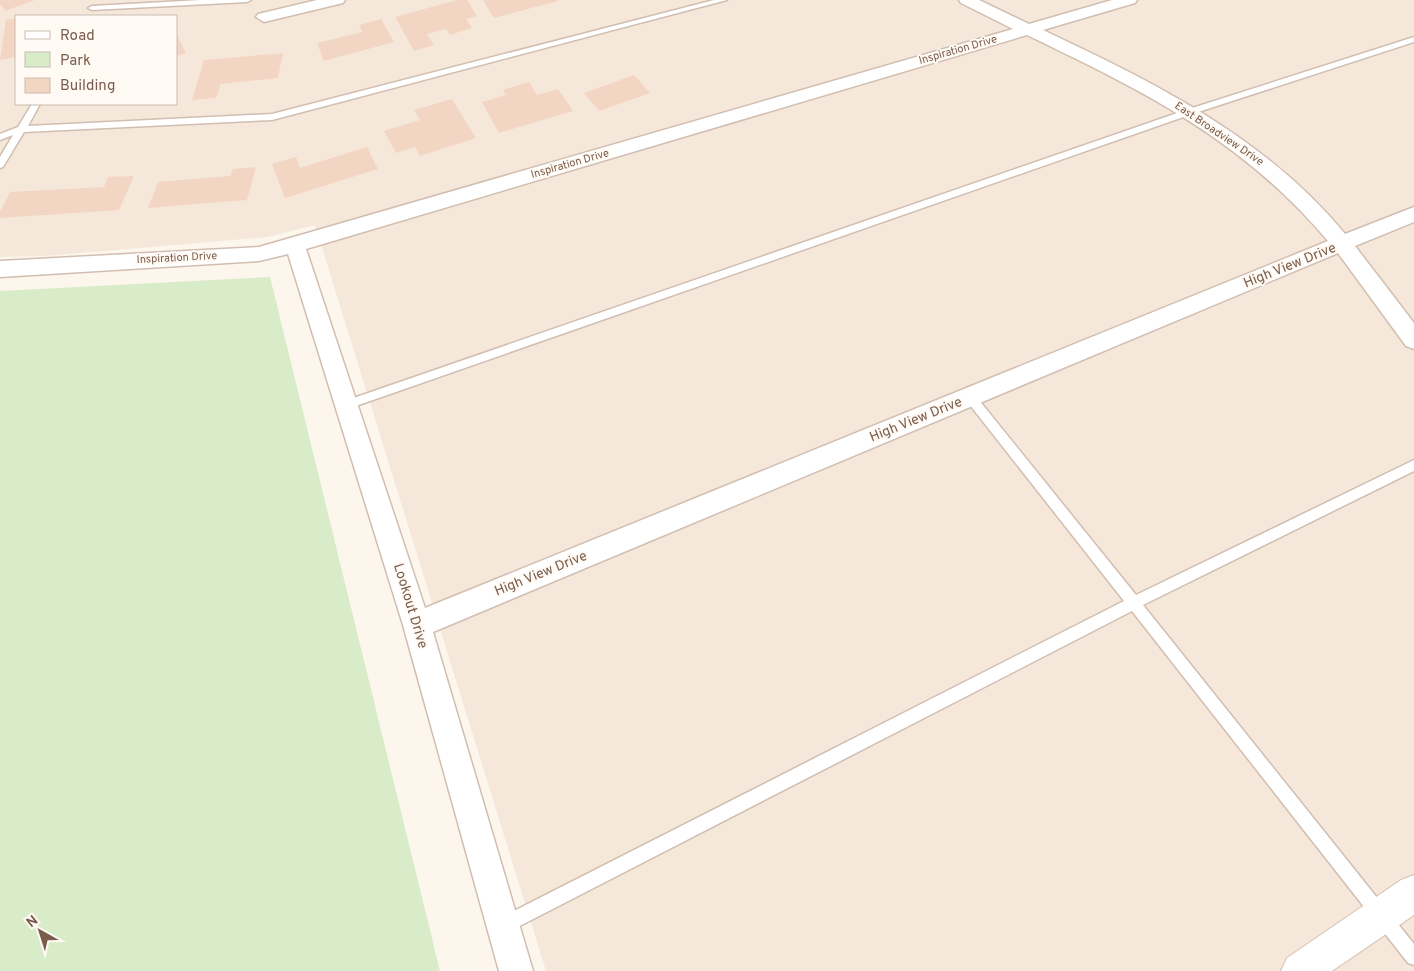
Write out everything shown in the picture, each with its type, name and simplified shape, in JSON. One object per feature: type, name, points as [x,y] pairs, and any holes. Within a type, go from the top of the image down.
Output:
[{"type":"street","points":[[270,0],[264,17],[336,0]]},
{"type":"street","name":"East Broadview Drive","points":[[967,0],[1147,88],[1228,138],[1281,179],[1341,245],[1414,340]]},
{"type":"street","name":"Inspiration Drive","points":[[0,268],[259,254],[1129,0]]},
{"type":"street","name":"High View Drive","points":[[417,624],[1414,214]]},
{"type":"street","name":"Lookout Drive","points":[[294,245],[417,624],[516,971]]},
{"type":"street","points":[[1300,971],[1414,893]]},
{"type":"lane","points":[[88,15],[97,0]]},
{"type":"lane","points":[[92,8],[247,0]]},
{"type":"lane","points":[[0,136],[20,129],[272,116],[723,0]]},
{"type":"lane","points":[[346,405],[1188,112],[1414,39]]},
{"type":"lane","points":[[0,165],[35,105]]},
{"type":"lane","points":[[970,397],[1132,604],[1414,957]]},
{"type":"lane","points":[[503,926],[1132,604],[1414,465]]},
{"type":"shaded area","points":[[0,0],[1414,0],[1414,971],[546,971],[315,225],[268,237],[46,256],[0,257]]},
{"type":"green space","points":[[270,277],[440,971],[0,971],[0,291]]},
{"type":"building","points":[[0,0],[35,0],[5,11],[0,4]]},
{"type":"building","points":[[457,0],[467,0],[477,16],[466,19],[472,28],[450,35],[446,29],[427,34],[434,45],[414,51],[395,17]]},
{"type":"building","points":[[483,0],[557,0],[558,1],[494,18]]},
{"type":"building","points":[[15,18],[15,57],[0,60],[6,20]]},
{"type":"building","points":[[381,19],[394,42],[324,61],[317,43],[362,32],[359,25]]},
{"type":"building","points":[[178,37],[186,53],[178,55]]},
{"type":"building","points":[[283,53],[278,78],[221,84],[216,98],[192,100],[204,60]]},
{"type":"building","points":[[634,75],[650,93],[599,111],[584,93]]},
{"type":"building","points":[[529,82],[537,95],[558,89],[573,111],[499,133],[482,102],[506,95],[503,90]]},
{"type":"building","points":[[452,99],[476,138],[420,156],[415,147],[396,153],[384,131],[420,120],[414,110]]},
{"type":"building","points":[[367,147],[378,169],[285,198],[272,164],[296,157],[300,168]]},
{"type":"building","points":[[256,167],[247,200],[148,208],[158,182],[230,176],[233,169]]},
{"type":"building","points":[[134,176],[119,210],[0,218],[0,212],[10,192],[104,187],[108,177]]}]
